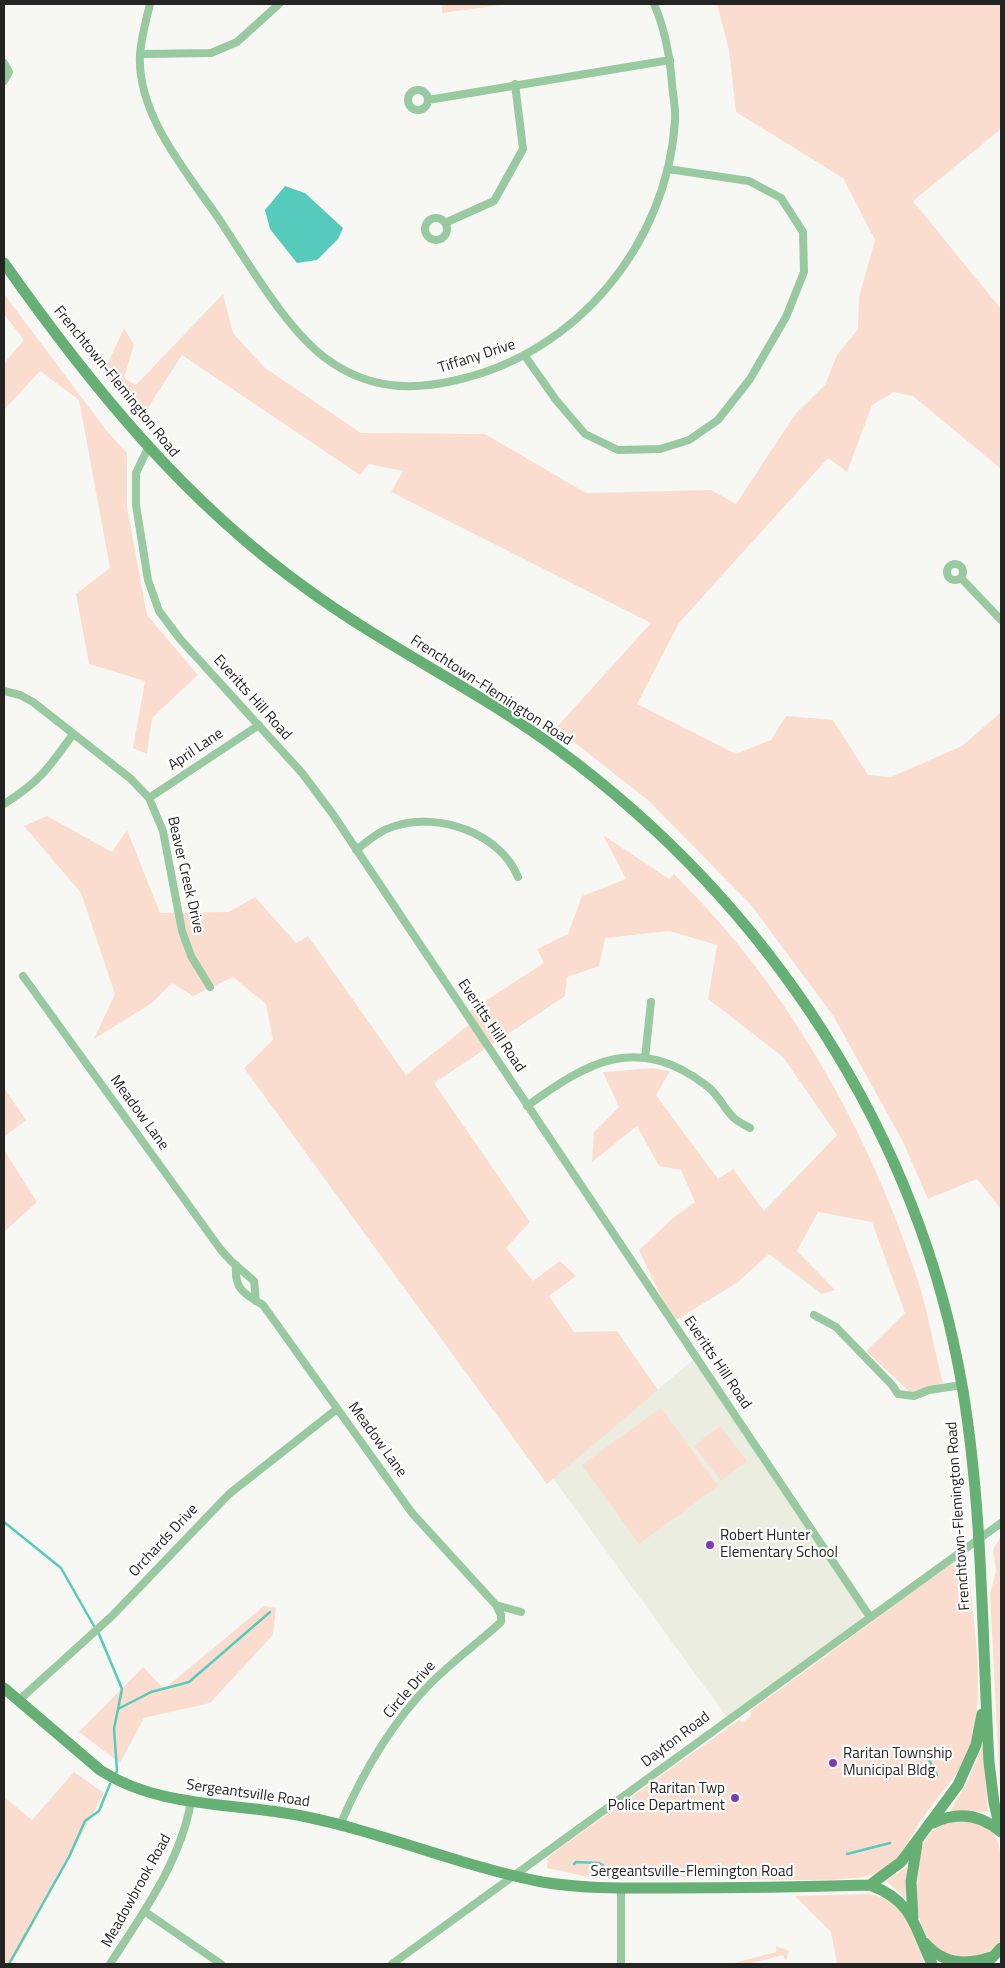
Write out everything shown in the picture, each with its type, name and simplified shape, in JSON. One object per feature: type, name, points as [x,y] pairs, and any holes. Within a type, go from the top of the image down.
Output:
[{"type":"main road","name":"Frenchtown-Flemington Road","points":[[4,263],[77,362],[148,448],[217,516],[304,588],[378,637],[520,723],[610,789],[675,848],[734,910],[773,958],[807,1006],[842,1063],[880,1136],[925,1243],[946,1316],[962,1385],[972,1459],[992,1786],[1001,1832]]},
{"type":"main road","name":"Sergeantsville Road","points":[[4,1688],[88,1762],[116,1781],[142,1792],[191,1801],[261,1808],[340,1825],[516,1876]]},
{"type":"main road","name":"Frenchtown-Flemington Road","points":[[917,1842],[966,1771],[976,1746],[985,1692]]},
{"type":"main road","points":[[931,1824],[948,1817],[967,1815],[990,1823],[1001,1832]]},
{"type":"main road","points":[[870,1885],[896,1867],[917,1842]]},
{"type":"main road","points":[[914,1924],[911,1882],[917,1842]]},
{"type":"main road","name":"Sergeantsville-Flemington Road","points":[[516,1876],[590,1888],[870,1885],[898,1899],[922,1940]]},
{"type":"main road","points":[[922,1940],[930,1950],[950,1961],[971,1963],[988,1961],[1001,1948]]},
{"type":"main road","points":[[922,1940],[932,1964]]},
{"type":"street","name":"Tiffany Drive","points":[[150,4],[140,54],[141,73],[149,106],[158,129],[268,294],[299,332],[327,360],[366,379],[402,388],[435,385],[465,379],[525,356],[589,308],[628,264],[660,199],[668,168],[676,119],[670,60],[654,4]]},
{"type":"street","points":[[140,54],[211,53],[236,42],[279,4]]},
{"type":"street","points":[[428,100],[515,84],[670,60]]},
{"type":"street","points":[[4,63],[9,72],[4,81]]},
{"type":"street","points":[[445,224],[494,201],[523,149],[515,84]]},
{"type":"street","points":[[525,356],[556,400],[585,434],[618,450],[660,449],[689,440],[718,420],[750,379],[786,317],[804,272],[803,232],[781,198],[750,181],[668,168]]},
{"type":"street","name":"Everitts Hill Road","points":[[148,448],[136,473],[135,492],[139,533],[152,596],[168,626],[302,773],[356,850],[870,1617]]},
{"type":"street","points":[[960,578],[1001,620]]},
{"type":"street","name":"Beaver Creek Drive","points":[[4,690],[33,702],[131,779],[149,798],[163,831],[182,931],[191,956],[210,987]]},
{"type":"street","name":"April Lane","points":[[149,798],[259,725]]},
{"type":"street","points":[[4,804],[29,788],[45,774],[73,734]]},
{"type":"street","points":[[356,850],[382,831],[394,826],[437,822],[464,829],[487,841],[512,863],[518,877]]},
{"type":"street","name":"Meadow Lane","points":[[23,976],[222,1250],[254,1281],[256,1301]]},
{"type":"street","points":[[645,1058],[651,1002]]},
{"type":"street","points":[[527,1106],[569,1077],[601,1061],[625,1057],[645,1058],[664,1062],[698,1080],[718,1095],[734,1118],[750,1128]]},
{"type":"street","name":"Meadow Lane","points":[[236,1265],[237,1285],[263,1306],[412,1512],[496,1605]]},
{"type":"street","points":[[814,1315],[836,1327],[892,1384],[898,1394],[914,1396],[929,1390],[962,1385]]},
{"type":"street","name":"Orchards Drive","points":[[18,1701],[112,1616],[229,1494],[337,1409]]},
{"type":"street","name":"Dayton Road","points":[[392,1964],[516,1876],[740,1710],[1001,1523]]},
{"type":"street","points":[[496,1605],[520,1612]]},
{"type":"street","name":"Circle Drive","points":[[340,1825],[359,1784],[404,1714],[431,1683],[500,1622],[501,1615],[496,1605]]},
{"type":"street","name":"Meadowbrook Road","points":[[110,1964],[144,1912],[181,1841],[191,1801]]},
{"type":"street","points":[[621,1888],[621,1964]]},
{"type":"street","points":[[144,1912],[221,1964]]},
{"type":"shaded area","points":[[442,4],[508,4],[442,13]]},
{"type":"shaded area","points":[[717,4],[1001,4],[1001,129],[913,201],[1001,309],[1001,469],[913,396],[894,392],[872,405],[847,472],[828,458],[679,623],[637,704],[736,754],[771,740],[786,716],[833,720],[868,775],[891,777],[962,746],[1001,712],[1001,1209],[977,1179],[928,1199],[903,1142],[834,1017],[751,905],[649,801],[556,728],[651,623],[391,492],[403,471],[369,464],[360,475],[182,355],[142,417],[104,372],[124,328],[134,345],[124,378],[136,385],[223,294],[233,333],[265,368],[361,433],[485,434],[586,493],[711,490],[736,504],[796,413],[825,385],[837,355],[858,329],[859,297],[875,240],[843,178],[736,112],[729,50]]},
{"type":"shaded area","points":[[4,294],[106,430],[127,453],[127,507],[147,615],[198,675],[152,718],[147,754],[133,748],[145,681],[89,664],[76,594],[110,568],[79,400],[40,371],[5,409],[4,363],[24,340],[4,314]]},
{"type":"shaded area","points":[[47,816],[112,852],[127,830],[160,913],[229,912],[255,897],[296,943],[308,936],[406,1075],[471,1023],[465,1014],[544,963],[537,949],[568,934],[582,896],[626,879],[603,835],[669,879],[674,874],[714,916],[786,1008],[817,1057],[845,1108],[894,1214],[919,1283],[943,1383],[914,1396],[866,1351],[905,1313],[872,1222],[818,1212],[797,1251],[835,1290],[822,1294],[769,1254],[738,1282],[673,1322],[639,1250],[673,1218],[695,1202],[681,1170],[659,1166],[637,1126],[592,1162],[594,1132],[619,1107],[603,1072],[653,1068],[670,1071],[656,1095],[718,1179],[733,1169],[764,1211],[837,1135],[783,1057],[708,999],[717,945],[669,931],[605,938],[599,966],[567,977],[565,996],[434,1083],[530,1222],[506,1248],[533,1281],[560,1261],[576,1276],[549,1296],[574,1332],[617,1331],[658,1390],[547,1484],[244,1068],[273,1040],[266,1004],[233,977],[193,996],[172,983],[152,1003],[94,1039],[115,994],[81,893],[24,826]]},
{"type":"shaded area","points":[[4,1088],[26,1120],[4,1137]]},
{"type":"shaded area","points":[[4,1150],[37,1202],[4,1232]]},
{"type":"shaded area","name":"Robert Hunter Elementary School","points":[[694,1359],[863,1611],[861,1624],[728,1719],[553,1478]]},
{"type":"shaded area","points":[[661,1408],[718,1486],[639,1544],[582,1465]]},
{"type":"shaded area","points":[[720,1426],[747,1461],[721,1481],[694,1446]]},
{"type":"shaded area","points":[[1001,1536],[1001,1808],[990,1594],[996,1571],[993,1550]]},
{"type":"shaded area","points":[[952,1564],[969,1570],[978,1665],[977,1714],[973,1737],[966,1757],[956,1773],[922,1819],[899,1856],[888,1868],[869,1876],[812,1880],[738,1879],[735,1874],[722,1873],[716,1877],[593,1878],[547,1868],[548,1858],[556,1851],[739,1720],[743,1722],[750,1717],[751,1710]]},
{"type":"shaded area","points":[[264,1606],[276,1608],[273,1635],[210,1703],[144,1718],[120,1763],[79,1732],[143,1667],[164,1689]]},
{"type":"shaded area","points":[[984,1742],[988,1812],[950,1811],[968,1781]]},
{"type":"shaded area","points":[[74,1772],[104,1793],[18,1953],[9,1964],[4,1964],[4,1797],[32,1820]]},
{"type":"shaded area","points":[[955,1820],[982,1825],[991,1830],[996,1837],[1001,1856],[1001,1941],[988,1952],[967,1958],[947,1953],[936,1946],[922,1927],[917,1902],[919,1861],[927,1838],[936,1829]]},
{"type":"shaded area","points":[[907,1867],[905,1898],[886,1881]]},
{"type":"shaded area","points":[[868,1894],[891,1902],[899,1910],[906,1919],[925,1964],[837,1964],[831,1932],[795,1896]]},
{"type":"shaded area","points":[[776,1946],[789,1951],[787,1959],[785,1960],[783,1955],[747,1964],[730,1964],[776,1952]]},
{"type":"water","points":[[285,186],[305,193],[343,228],[338,239],[317,260],[297,263],[270,229],[265,210]]},
{"type":"waterway","points":[[4,1522],[61,1568],[94,1626]]},
{"type":"waterway","points":[[118,1709],[151,1692],[189,1682],[270,1612]]},
{"type":"waterway","points":[[99,1634],[122,1689],[114,1729],[116,1774]]},
{"type":"waterway","points":[[928,1758],[937,1775]]},
{"type":"waterway","points":[[9,1964],[69,1857],[85,1821],[99,1811],[110,1784]]},
{"type":"waterway","points":[[847,1854],[890,1843]]},
{"type":"waterway","points":[[574,1864],[576,1862],[599,1863],[603,1865]]},
{"type":"place","name":"Robert Hunter Elementary School","points":[[710,1545]]},
{"type":"place","name":"Raritan Township Municipal Bldg","points":[[833,1763]]},
{"type":"place","name":"Raritan Twp Police Department","points":[[735,1798]]}]
